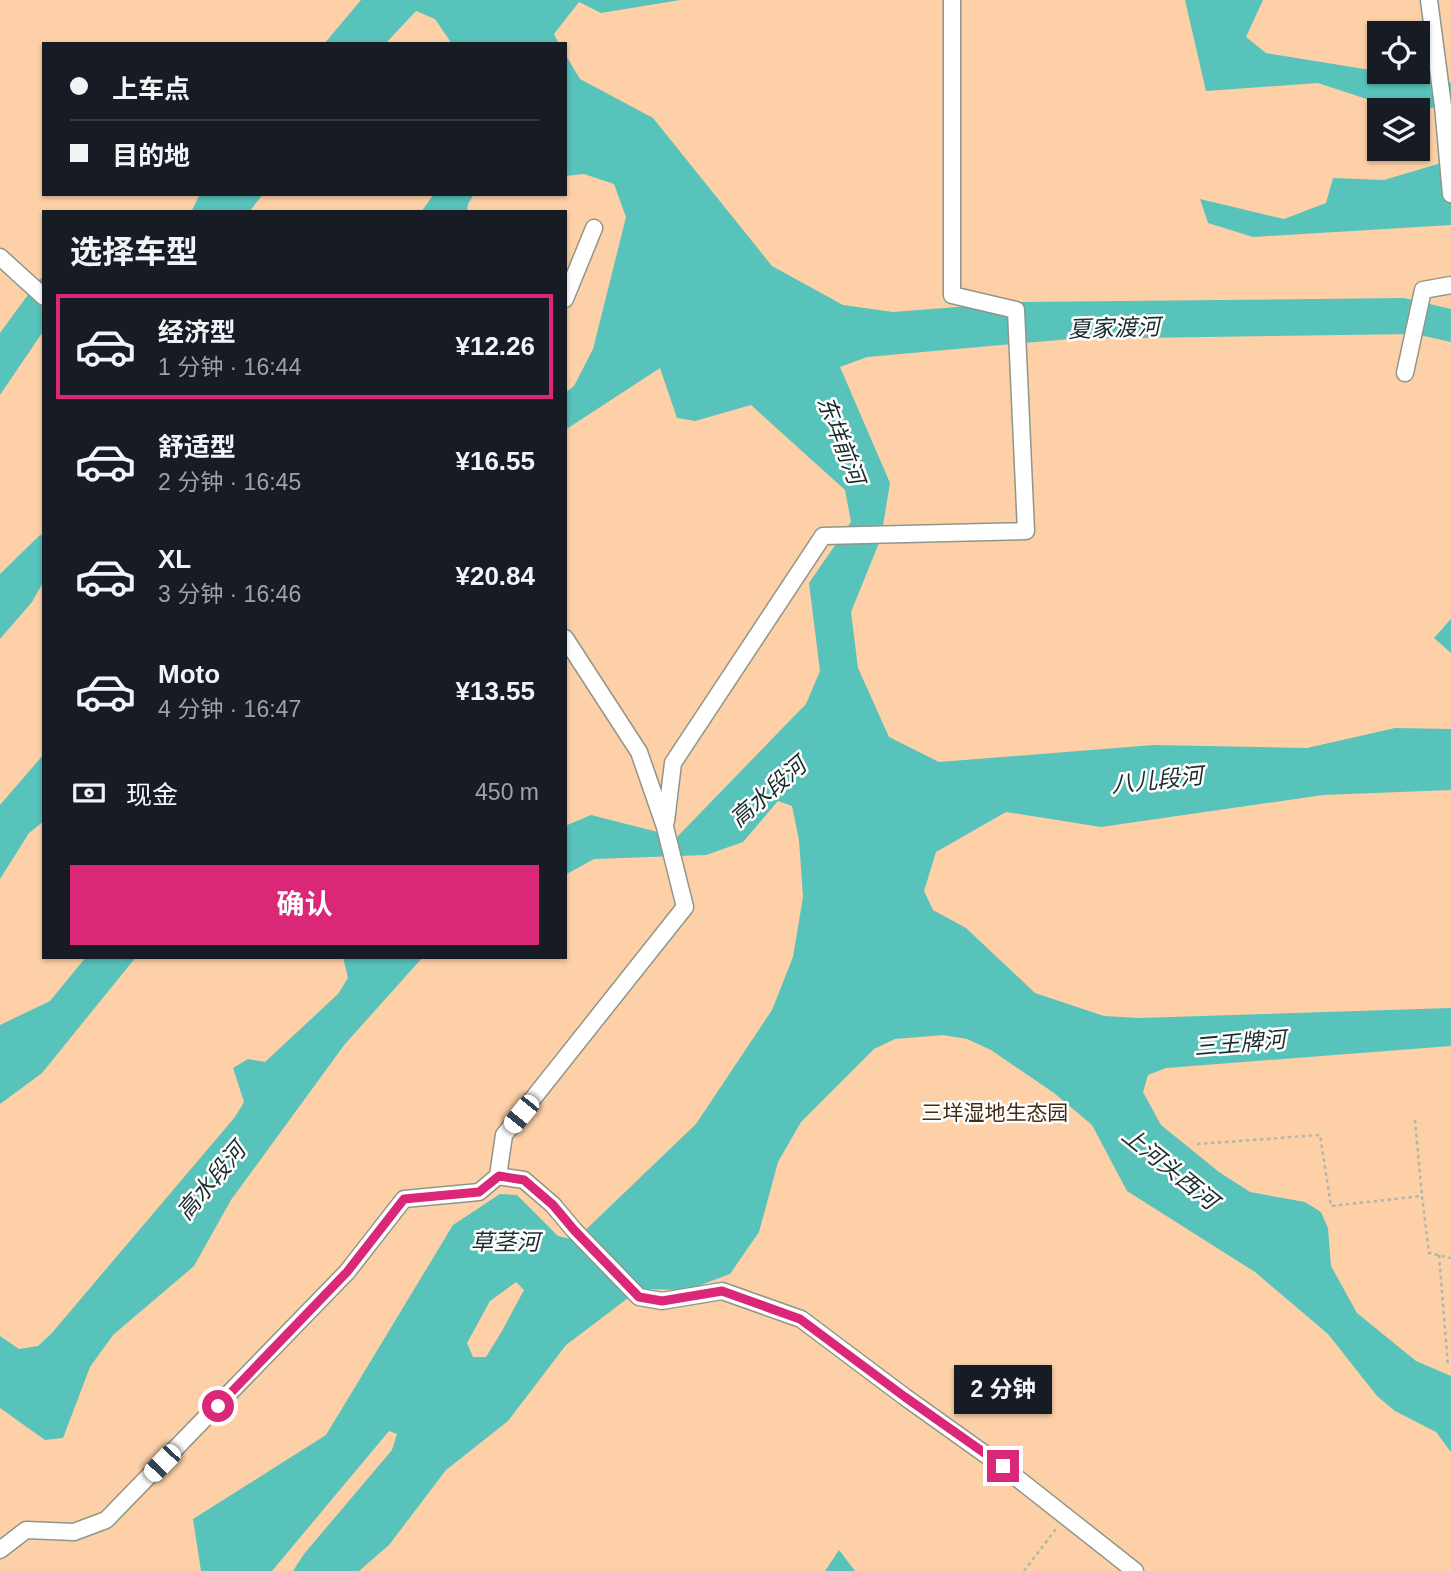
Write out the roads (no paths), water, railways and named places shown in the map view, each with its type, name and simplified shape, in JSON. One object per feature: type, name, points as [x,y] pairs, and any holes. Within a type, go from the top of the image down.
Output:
[{"type":"street","points":[[1429,0],[1451,194]]},
{"type":"street","points":[[665,827],[673,763],[823,536],[1026,531],[1016,310],[952,295],[952,7]]},
{"type":"street","points":[[567,294],[594,228]]},
{"type":"street","points":[[5,261],[42,295]]},
{"type":"street","points":[[1405,373],[1423,290],[1451,285]]},
{"type":"street","points":[[0,1550],[26,1530],[74,1532],[106,1520],[347,1272],[404,1199],[479,1192],[499,1176],[504,1135],[685,907],[665,827],[639,752],[567,641]]},
{"type":"street","points":[[499,1176],[524,1180],[553,1205],[639,1297],[662,1301],[722,1291],[800,1319],[1003,1466],[1135,1571]]},
{"type":"water","points":[[361,0],[680,0],[601,13],[579,2],[554,34],[558,42],[451,42],[435,19],[416,11],[387,42],[326,42]]},
{"type":"water","points":[[1185,0],[1263,0],[1246,37],[1266,53],[1367,69],[1367,84],[1430,84],[1430,80],[1451,83],[1451,107],[1430,108],[1430,98],[1367,99],[1318,83],[1206,91]]},
{"type":"water","points":[[567,57],[580,79],[653,118],[772,266],[843,305],[893,312],[1021,302],[1404,298],[1451,309],[1451,342],[1415,334],[1070,339],[867,357],[840,367],[890,483],[881,538],[851,612],[858,668],[889,737],[939,762],[1154,745],[1307,748],[1395,728],[1451,729],[1451,790],[1323,795],[1101,827],[1006,812],[936,852],[924,891],[933,910],[966,928],[1035,993],[1104,1016],[1140,1018],[1451,1008],[1451,1046],[1166,1068],[1148,1075],[1143,1092],[1161,1125],[1219,1172],[1250,1192],[1305,1202],[1321,1212],[1328,1228],[1331,1266],[1357,1313],[1416,1361],[1451,1376],[1451,1452],[1436,1432],[1395,1411],[1377,1396],[1328,1334],[1255,1272],[1127,1191],[1092,1125],[1054,1093],[991,1050],[967,1039],[943,1035],[895,1039],[874,1049],[801,1122],[778,1162],[759,1232],[730,1274],[687,1290],[640,1289],[566,1345],[508,1421],[446,1470],[389,1545],[359,1571],[293,1571],[304,1554],[392,1450],[397,1434],[389,1431],[272,1571],[201,1571],[193,1519],[326,1435],[453,1225],[500,1194],[517,1195],[558,1236],[575,1240],[696,1124],[772,1010],[793,957],[803,897],[799,840],[792,806],[778,801],[743,842],[706,855],[594,859],[567,874],[567,825],[591,815],[677,837],[806,704],[820,671],[809,583],[851,522],[845,490],[751,405],[695,421],[677,418],[660,368],[567,429],[567,391],[574,386],[593,349],[626,217],[614,184],[584,174],[567,176]],"holes":[[[516,1282],[524,1290],[486,1357],[473,1357],[467,1343],[490,1301]]]},
{"type":"water","points":[[1451,160],[1451,225],[1253,237],[1208,223],[1200,199],[1284,219],[1326,203],[1333,178],[1384,180]]},
{"type":"water","points":[[199,196],[261,196],[251,210],[192,210]]},
{"type":"water","points":[[433,196],[473,196],[467,210],[422,210]]},
{"type":"water","points":[[42,278],[42,333],[0,395],[0,333]]},
{"type":"water","points":[[41,534],[42,584],[32,602],[0,639],[0,574]]},
{"type":"water","points":[[1451,619],[1451,653],[1434,638]]},
{"type":"water","points":[[42,756],[42,823],[29,833],[0,879],[0,805]]},
{"type":"water","points":[[84,959],[134,959],[42,1073],[0,1104],[0,1025],[50,1001]]},
{"type":"water","name":"高水段河","points":[[343,959],[421,959],[345,1044],[231,1200],[194,1266],[113,1335],[90,1367],[63,1438],[45,1440],[0,1408],[0,1336],[19,1349],[38,1346],[51,1334],[235,1117],[244,1102],[233,1068],[248,1059],[265,1062],[338,994],[348,978]]},
{"type":"water","points":[[839,1550],[855,1571],[825,1571]]},
{"type":"water label","name":"夏家渡河","points":[[1114,328]]},
{"type":"water label","name":"东垟前河","points":[[841,440]]},
{"type":"water label","name":"八儿段河","points":[[1157,780]]},
{"type":"water label","name":"三王牌河","points":[[1240,1043]]},
{"type":"water label","name":"上河头西河","points":[[1170,1168]]},
{"type":"water label","name":"草茎河","points":[[505,1242]]},
{"type":"park label","name":"三垟湿地生态园","points":[[995,1112]]}]
